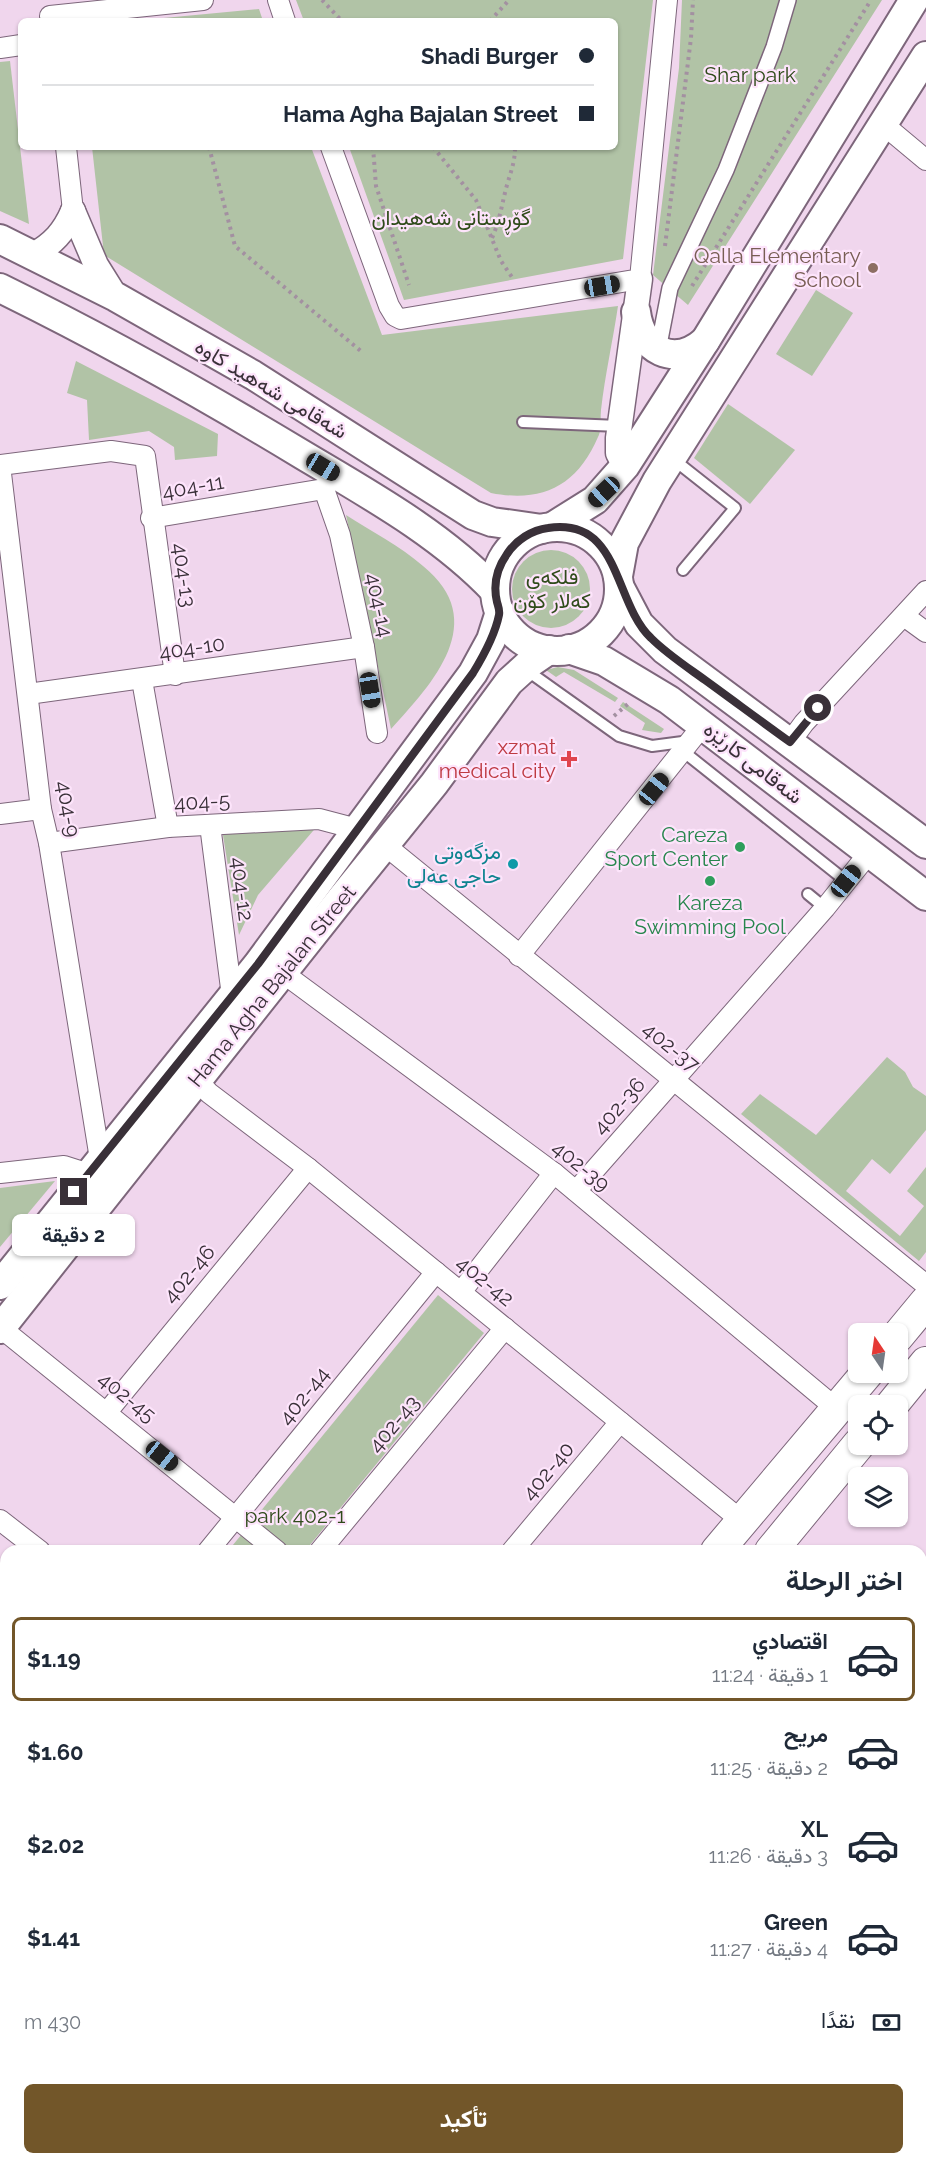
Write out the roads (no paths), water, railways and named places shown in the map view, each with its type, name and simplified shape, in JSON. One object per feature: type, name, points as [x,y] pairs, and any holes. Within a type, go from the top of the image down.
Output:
[{"type":"main road","points":[[914,0],[705,341],[625,466],[595,500],[547,528],[523,538],[508,552],[496,577],[498,602],[508,626],[520,638],[534,646],[559,650],[586,644],[600,634],[611,620],[618,604],[624,543],[633,523],[926,56]]},
{"type":"main road","name":"شەقامی شەهید کاوە","points":[[0,239],[116,297],[253,375],[463,509],[492,522],[547,528]]},
{"type":"main road","name":"شەقامی شەهید کاوە","points":[[0,288],[142,360],[329,481],[446,546],[498,602]]},
{"type":"main road","points":[[636,312],[638,328],[646,341],[658,350],[683,353],[705,341]]},
{"type":"main road","points":[[547,528],[570,528],[587,534],[601,545],[612,560],[619,581]]},
{"type":"main road","name":"شەقامی کارێزە","points":[[619,581],[632,613],[650,637],[926,844]]},
{"type":"main road","name":"Hama Agha Bajalan Street","points":[[0,1328],[283,973],[330,890],[357,829],[473,673],[490,640],[498,602]]},
{"type":"main road","name":"شەقامی کارێزە","points":[[559,650],[618,668],[693,739],[869,853],[926,896]]},
{"type":"main road","name":"Hama Agha Bajalan Street","points":[[0,1285],[232,996],[330,890],[386,846],[499,694],[523,668],[559,650]]},
{"type":"main road","points":[[908,1324],[926,1302]]},
{"type":"main road","points":[[900,1395],[926,1363]]},
{"type":"main road","points":[[722,1545],[859,1383]]},
{"type":"main road","points":[[776,1545],[850,1455]]},
{"type":"street","points":[[49,12],[203,0]]},
{"type":"street","points":[[278,0],[284,18]]},
{"type":"street","points":[[625,466],[618,453],[619,426],[640,279],[668,0]]},
{"type":"street","points":[[658,350],[670,288],[726,170],[774,46],[788,0]]},
{"type":"street","points":[[0,48],[18,45]]},
{"type":"street","points":[[884,125],[926,160]]},
{"type":"street","points":[[66,150],[73,211],[96,265],[116,297]]},
{"type":"street","points":[[332,150],[389,306],[395,316],[401,319],[640,279]]},
{"type":"street","points":[[33,255],[52,243],[62,233],[73,211]]},
{"type":"street","name":"404-11","points":[[0,465],[111,451],[145,456],[151,518],[329,481]]},
{"type":"street","name":"404-9","points":[[0,465],[41,809],[49,843],[94,1167]]},
{"type":"street","name":"404-14","points":[[329,481],[364,647],[377,733]]},
{"type":"street","name":"404-13","points":[[151,518],[175,675]]},
{"type":"street","points":[[790,742],[804,723],[926,591]]},
{"type":"street","points":[[904,616],[926,632]]},
{"type":"street","name":"404-10","points":[[28,694],[142,680],[364,647]]},
{"type":"street","points":[[142,680],[168,827]]},
{"type":"street","points":[[519,956],[693,739]]},
{"type":"street","points":[[0,814],[41,809]]},
{"type":"street","name":"404-5","points":[[49,843],[168,827],[319,819],[357,829]]},
{"type":"street","name":"404-12","points":[[210,825],[232,996]]},
{"type":"street","name":"402-37","points":[[386,846],[926,1285]]},
{"type":"street","name":"402-36","points":[[576,1191],[825,908],[869,853]]},
{"type":"street","name":"402-39","points":[[283,973],[554,1173],[838,1410]]},
{"type":"street","name":"402-42","points":[[197,1080],[209,1093],[308,1168],[742,1521]]},
{"type":"street","points":[[0,1173],[64,1166],[94,1167]]},
{"type":"street","name":"402-46","points":[[107,1412],[308,1168]]},
{"type":"street","points":[[461,1292],[554,1173]]},
{"type":"street","name":"402-44","points":[[213,1545],[436,1272]]},
{"type":"street","name":"402-45","points":[[0,1328],[270,1545]]},
{"type":"street","name":"402-43","points":[[325,1545],[505,1328]]},
{"type":"street","name":"402-40","points":[[517,1545],[620,1422]]},
{"type":"street","points":[[0,1520],[32,1545]]},
{"type":"lane","points":[[524,423],[619,426]]},
{"type":"lane","points":[[673,459],[735,508],[683,570]]},
{"type":"lane","points":[[523,668],[619,736],[652,746],[693,739],[846,881]]},
{"type":"lane","points":[[808,894],[825,908]]},
{"type":"place","name":"Qalla Elementary School","points":[[873,268]]},
{"type":"place","name":"xzmat medical city","points":[[569,759]]},
{"type":"place","name":"Careza Sport Center","points":[[740,847]]},
{"type":"place","name":"مزگەوتی حاجی عەلی","points":[[513,864]]},
{"type":"place","name":"Kareza Swimming Pool","points":[[710,881]]},
{"type":"park label","name":"Shar park","points":[[750,75]]},
{"type":"park label","name":"گۆڕستانی شەهیدان","points":[[451,218]]},
{"type":"park label","name":"فلکەی کەلار کۆن","points":[[552,589]]},
{"type":"park label","name":"park 402-1","points":[[295,1516]]}]
